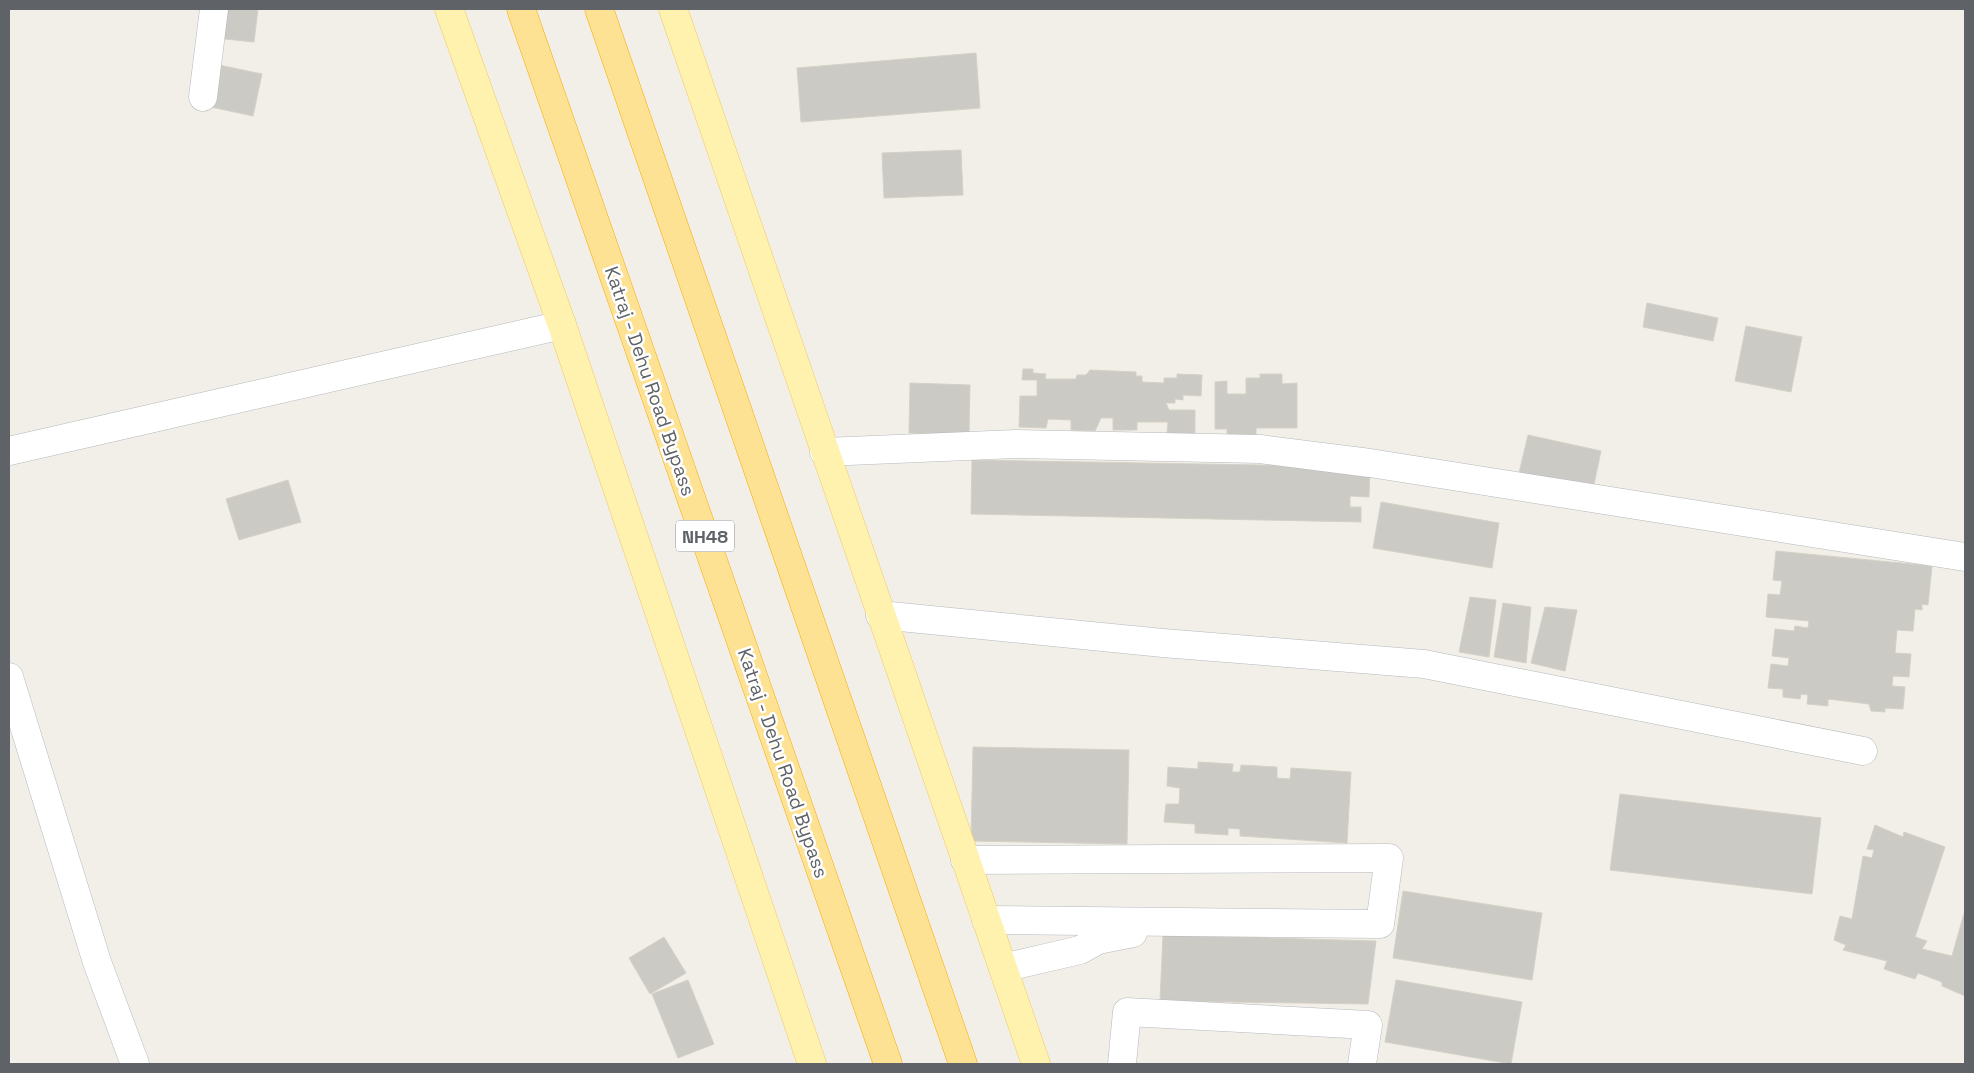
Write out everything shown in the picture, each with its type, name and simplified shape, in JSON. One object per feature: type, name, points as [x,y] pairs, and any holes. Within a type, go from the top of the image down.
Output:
[{"type":"highway","name":"Katraj - Dehu Road Bypass","points":[[521,9],[888,1064]]},
{"type":"highway","points":[[600,9],[963,1064]]},
{"type":"main road","points":[[450,9],[562,325],[812,1064]]},
{"type":"main road","points":[[673,9],[1036,1064]]},
{"type":"street","points":[[203,97],[214,9]]},
{"type":"street","points":[[9,452],[562,325]]},
{"type":"street","points":[[824,452],[1016,444],[1260,450],[1370,463],[1965,557]]},
{"type":"street","points":[[880,615],[1173,644],[1424,664],[1863,751]]},
{"type":"street","points":[[9,677],[97,962],[136,1064]]},
{"type":"street","points":[[965,860],[1389,858],[1380,924],[986,920]]},
{"type":"street","points":[[1002,968],[1080,950],[1098,940],[1146,931],[1377,937]]},
{"type":"street","points":[[1122,1064],[1127,1012],[1368,1025],[1362,1064]]},
{"type":"building","points":[[219,9],[258,9],[254,42],[215,38]]},
{"type":"building","points":[[976,53],[980,108],[801,122],[797,68]]},
{"type":"building","points":[[219,65],[262,74],[253,116],[211,107]]},
{"type":"building","points":[[961,150],[963,195],[884,198],[882,153]]},
{"type":"building","points":[[1647,303],[1718,318],[1713,341],[1643,327]]},
{"type":"building","points":[[1746,326],[1802,337],[1791,392],[1735,381]]},
{"type":"building","points":[[1023,369],[1033,369],[1033,373],[1046,374],[1045,379],[1076,379],[1077,375],[1086,375],[1090,370],[1136,372],[1136,376],[1142,376],[1142,382],[1164,383],[1164,378],[1177,378],[1177,374],[1202,375],[1201,396],[1183,395],[1183,400],[1175,399],[1175,403],[1166,403],[1169,410],[1195,410],[1195,434],[1167,434],[1168,422],[1137,422],[1137,430],[1113,430],[1113,418],[1101,418],[1095,431],[1071,430],[1071,420],[1048,419],[1046,428],[1019,427],[1020,396],[1037,396],[1037,380],[1022,380]]},
{"type":"building","points":[[1260,374],[1282,374],[1282,384],[1297,383],[1297,428],[1256,428],[1256,438],[1227,438],[1227,429],[1215,429],[1215,382],[1227,381],[1227,394],[1246,394],[1246,378],[1260,378]]},
{"type":"building","points":[[910,383],[970,385],[969,434],[909,433]]},
{"type":"building","points":[[1528,435],[1601,451],[1593,489],[1519,473]]},
{"type":"building","points":[[972,460],[1370,467],[1369,497],[1350,496],[1350,507],[1361,507],[1361,522],[971,514]]},
{"type":"building","points":[[288,480],[301,522],[239,540],[226,499]]},
{"type":"building","points":[[1381,502],[1499,523],[1492,568],[1373,548]]},
{"type":"building","points":[[1776,551],[1932,566],[1928,605],[1922,604],[1922,610],[1915,609],[1913,631],[1897,630],[1895,653],[1911,654],[1909,677],[1893,676],[1892,686],[1905,687],[1903,709],[1885,708],[1885,712],[1871,711],[1869,704],[1828,699],[1828,706],[1807,704],[1808,695],[1801,694],[1800,699],[1783,697],[1783,689],[1768,688],[1771,664],[1788,666],[1789,658],[1772,656],[1775,629],[1794,631],[1795,626],[1808,628],[1809,621],[1766,617],[1768,594],[1780,595],[1782,581],[1773,580]]},
{"type":"building","points":[[1470,597],[1496,600],[1489,657],[1459,652]]},
{"type":"building","points":[[1503,603],[1531,607],[1526,663],[1494,657]]},
{"type":"building","points":[[1545,607],[1577,610],[1565,671],[1531,663]]},
{"type":"building","points":[[973,747],[1129,750],[1127,844],[971,841]]},
{"type":"building","points":[[1198,762],[1233,764],[1232,772],[1240,772],[1241,765],[1277,767],[1277,778],[1290,779],[1291,768],[1351,772],[1347,843],[1240,836],[1240,829],[1228,828],[1228,835],[1195,833],[1195,824],[1164,822],[1166,804],[1179,804],[1180,788],[1167,786],[1168,767],[1198,769]]},
{"type":"building","points":[[1620,794],[1821,818],[1812,894],[1610,870]]},
{"type":"building","points":[[1875,825],[1903,837],[1904,832],[1945,847],[1915,937],[1927,941],[1922,949],[1952,956],[1965,910],[1965,996],[1942,986],[1942,982],[1918,973],[1915,979],[1884,969],[1887,961],[1843,950],[1846,945],[1834,940],[1840,916],[1852,919],[1863,856],[1872,858],[1874,850],[1867,849]]},
{"type":"building","points":[[1403,891],[1542,913],[1532,980],[1393,958]]},
{"type":"building","points":[[1163,935],[1376,941],[1368,1004],[1160,1001]]},
{"type":"building","points":[[664,937],[686,973],[650,994],[629,958]]},
{"type":"building","points":[[688,980],[714,1044],[678,1058],[652,994]]},
{"type":"building","points":[[1396,980],[1522,1002],[1511,1064],[1385,1042]]}]
